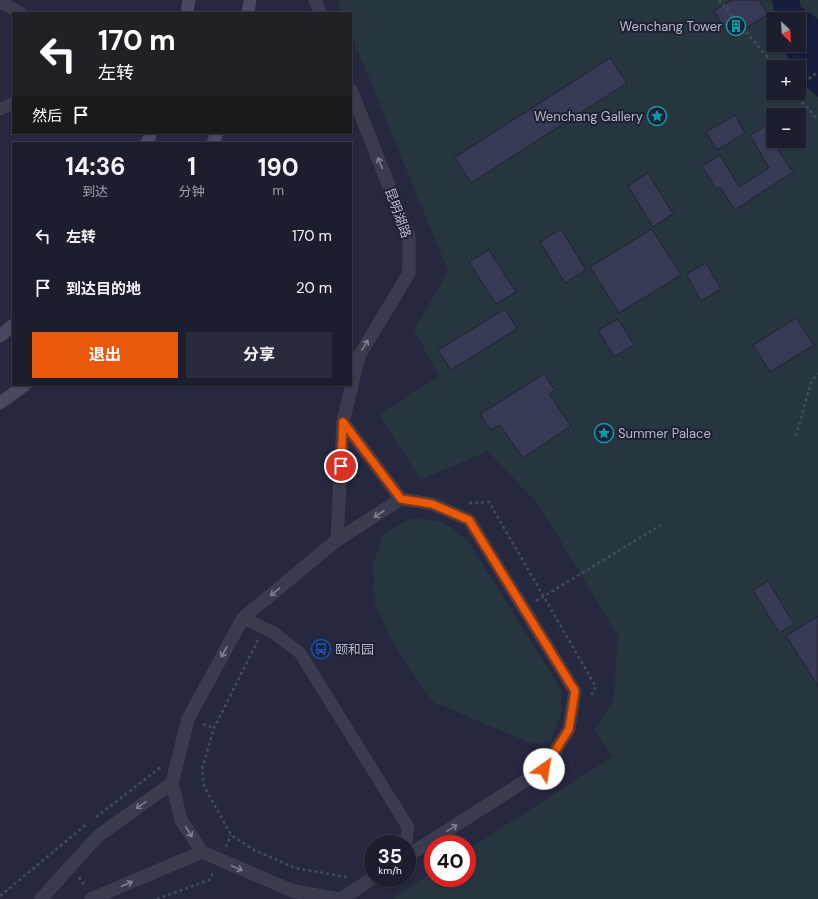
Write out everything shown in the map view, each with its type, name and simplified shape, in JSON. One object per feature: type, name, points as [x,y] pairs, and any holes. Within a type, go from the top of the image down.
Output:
[{"type":"main road","points":[[187,12],[189,0]]},
{"type":"main road","points":[[248,12],[250,0]]},
{"type":"main road","points":[[0,336],[12,326]]},
{"type":"main road","points":[[0,403],[24,386]]},
{"type":"street","points":[[315,0],[320,12]]},
{"type":"street","name":"昆明湖路","points":[[352,93],[409,237],[409,273],[359,356],[352,385]]},
{"type":"street","name":"昆明湖路","points":[[338,540],[343,422],[352,386]]},
{"type":"street","points":[[343,422],[401,499]]},
{"type":"street","points":[[364,884],[340,899],[293,891],[202,852],[181,820],[172,783],[188,719],[243,618],[338,540],[401,499],[432,504],[469,520],[575,691],[569,729],[544,769],[416,850]]},
{"type":"street","points":[[41,899],[98,836],[172,783]]},
{"type":"street","points":[[91,899],[202,852]]},
{"type":"lane","points":[[0,2],[19,12]]},
{"type":"lane","points":[[0,109],[12,103]]},
{"type":"lane","points":[[243,618],[274,633],[300,653],[408,827],[407,835]]},
{"type":"path","points":[[719,0],[770,60]]},
{"type":"path","points":[[806,81],[818,72]]},
{"type":"path","points":[[800,100],[818,120]]},
{"type":"path","points":[[796,436],[811,383],[818,373]]},
{"type":"path","points":[[524,608],[661,525]]},
{"type":"path","points":[[263,628],[214,728],[202,769],[204,786],[231,835],[254,850],[295,868],[347,877],[353,873]]},
{"type":"path","points":[[0,896],[60,844],[161,767]]},
{"type":"path","points":[[157,899],[209,880],[231,835]]},
{"type":"shaded area","name":"Summer Palace","points":[[337,0],[818,0],[818,899],[391,899],[410,887],[416,887],[416,883],[424,878],[424,887],[476,887],[476,844],[612,757],[594,729],[613,703],[618,636],[540,507],[488,451],[421,480],[379,415],[439,376],[414,330],[448,271],[352,36],[352,12],[342,12]]},
{"type":"shaded area","points":[[411,518],[443,522],[468,541],[561,689],[561,713],[551,741],[533,744],[433,702],[415,678],[390,637],[375,605],[373,564],[383,534]]},
{"type":"water","points":[[772,0],[799,0],[801,7],[818,19],[818,97],[806,86],[806,60],[788,60],[786,52],[806,52],[806,12],[775,12]]},
{"type":"building","name":"Wenchang Tower","points":[[732,0],[759,0],[767,12],[766,15],[731,38],[714,11]]},
{"type":"building","points":[[610,58],[627,83],[471,183],[455,157]]},
{"type":"building","points":[[735,115],[745,133],[717,150],[706,132]]},
{"type":"building","points":[[766,126],[766,148],[781,148],[778,150],[793,172],[735,210],[720,187],[716,189],[702,166],[720,155],[739,187],[769,168],[750,135]]},
{"type":"building","points":[[648,173],[673,214],[653,227],[628,186]]},
{"type":"building","points":[[561,229],[586,270],[565,283],[540,242]]},
{"type":"building","points":[[652,229],[681,275],[619,313],[590,267]]},
{"type":"building","points":[[489,250],[516,292],[496,304],[469,262]]},
{"type":"building","points":[[706,263],[721,289],[701,301],[686,274]]},
{"type":"building","points":[[505,309],[517,329],[451,370],[438,350]]},
{"type":"building","points":[[796,318],[814,345],[770,372],[753,345]]},
{"type":"building","points":[[618,319],[634,345],[614,357],[598,330]]},
{"type":"building","points":[[544,374],[555,390],[549,394],[571,426],[523,458],[500,425],[491,430],[480,414]]},
{"type":"building","points":[[768,581],[794,624],[779,633],[753,590]]},
{"type":"building","points":[[818,616],[818,686],[786,636]]},
{"type":"place","name":"Wenchang Tower","points":[[736,26]]},
{"type":"place","name":"Wenchang Gallery","points":[[657,116]]},
{"type":"place","name":"Summer Palace","points":[[604,433]]},
{"type":"place","name":"颐和园","points":[[321,649]]},
{"type":"route","points":[[341,466],[343,422],[401,499],[432,504],[469,520],[575,691],[569,729],[544,769]]}]
